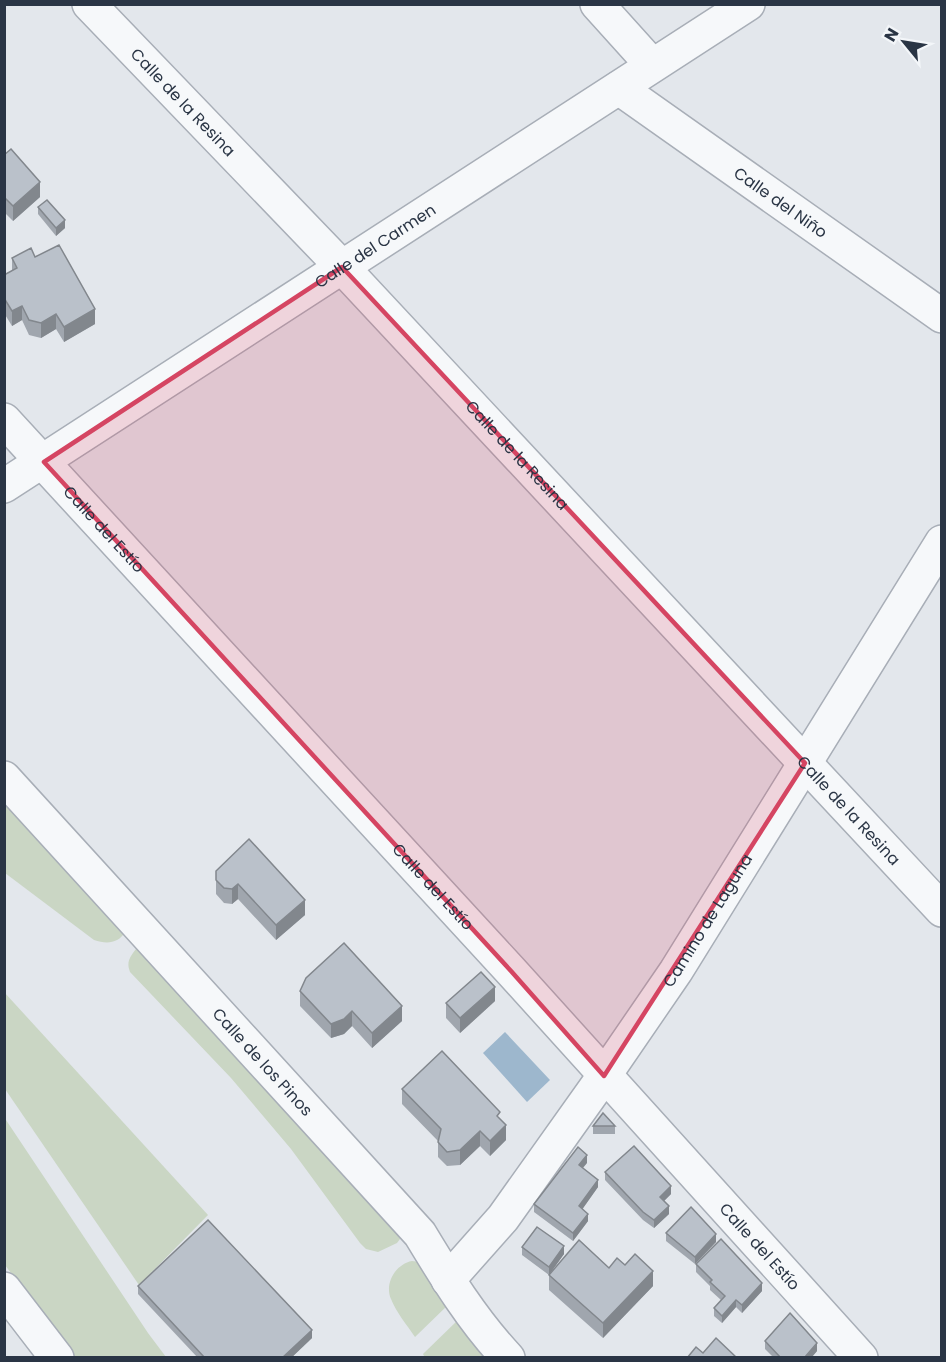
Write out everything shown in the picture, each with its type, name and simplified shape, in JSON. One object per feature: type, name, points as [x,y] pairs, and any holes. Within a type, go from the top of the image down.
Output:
[{"type":"street","name":"Calle de la Resina","points":[[89,4],[342,267],[942,910]]},
{"type":"street","points":[[597,4],[652,65]]},
{"type":"street","name":"Calle del Carmen","points":[[4,486],[748,4]]},
{"type":"street","name":"Calle del Niño","points":[[619,88],[942,316]]},
{"type":"street","name":"Calle del Estío","points":[[4,420],[511,971],[861,1358]]},
{"type":"street","name":"Camino de Laguna","points":[[448,1280],[503,1218],[676,971],[805,763],[932,583],[942,542]]},
{"type":"street","name":"Calle de los Pinos","points":[[4,778],[420,1234],[448,1280],[487,1336],[507,1358]]},
{"type":"street","points":[[4,1288],[57,1358]]},
{"type":"highlighted area","points":[[342,267],[805,763],[604,1076],[511,971],[44,462]]},
{"type":"green space","points":[[4,796],[125,932],[119,939],[107,942],[94,940],[5,873]]},
{"type":"green space","points":[[144,948],[403,1235],[397,1243],[378,1252],[366,1249],[360,1243],[291,1149],[231,1078],[130,972],[128,965],[130,957],[136,949]]},
{"type":"green space","points":[[4,992],[208,1215],[139,1285],[5,1089]]},
{"type":"green space","points":[[4,1117],[166,1357],[74,1357],[5,1265]]},
{"type":"green space","points":[[412,1261],[420,1262],[449,1304],[415,1337],[396,1309],[389,1293],[390,1281],[396,1270]]},
{"type":"green space","points":[[459,1319],[496,1357],[425,1358],[423,1354]]},
{"type":"water","points":[[505,1032],[550,1080],[527,1102],[483,1053]]},
{"type":"building","points":[[11,149],[40,182],[13,206],[4,197],[4,155]]},
{"type":"building","points":[[47,200],[65,220],[56,228],[38,207]]},
{"type":"building","points":[[59,245],[95,309],[64,327],[56,314],[41,323],[29,320],[22,306],[12,311],[4,298],[4,275],[17,268],[12,258],[31,248],[35,257]]},
{"type":"building","points":[[249,839],[305,900],[276,925],[238,884],[232,889],[224,888],[216,880],[216,871]]},
{"type":"building","points":[[344,943],[402,1006],[372,1033],[352,1011],[344,1019],[331,1024],[300,991],[306,978]]},
{"type":"building","points":[[481,972],[495,987],[460,1018],[446,1003]]},
{"type":"building","points":[[442,1051],[500,1112],[497,1116],[506,1125],[490,1141],[480,1131],[460,1150],[447,1152],[438,1142],[441,1129],[402,1089]]},
{"type":"building","points":[[603,1113],[615,1126],[593,1126]]},
{"type":"building","points":[[634,1146],[671,1186],[660,1197],[669,1206],[654,1220],[643,1212],[605,1172]]},
{"type":"building","points":[[578,1147],[587,1155],[579,1165],[598,1180],[579,1206],[588,1214],[573,1233],[534,1204]]},
{"type":"building","points":[[691,1207],[716,1234],[695,1257],[666,1233]]},
{"type":"building","points":[[208,1220],[312,1330],[282,1358],[205,1358],[138,1286]]},
{"type":"building","points":[[537,1227],[564,1246],[549,1267],[522,1247]]},
{"type":"building","points":[[721,1239],[762,1283],[742,1305],[736,1300],[722,1316],[714,1308],[725,1296],[696,1264]]},
{"type":"building","points":[[579,1240],[609,1268],[617,1258],[625,1265],[635,1254],[653,1271],[603,1323],[549,1275]]},
{"type":"building","points":[[790,1313],[817,1343],[806,1358],[781,1358],[765,1341]]},
{"type":"building","points":[[716,1338],[737,1358],[687,1358],[696,1347],[703,1353]]}]
